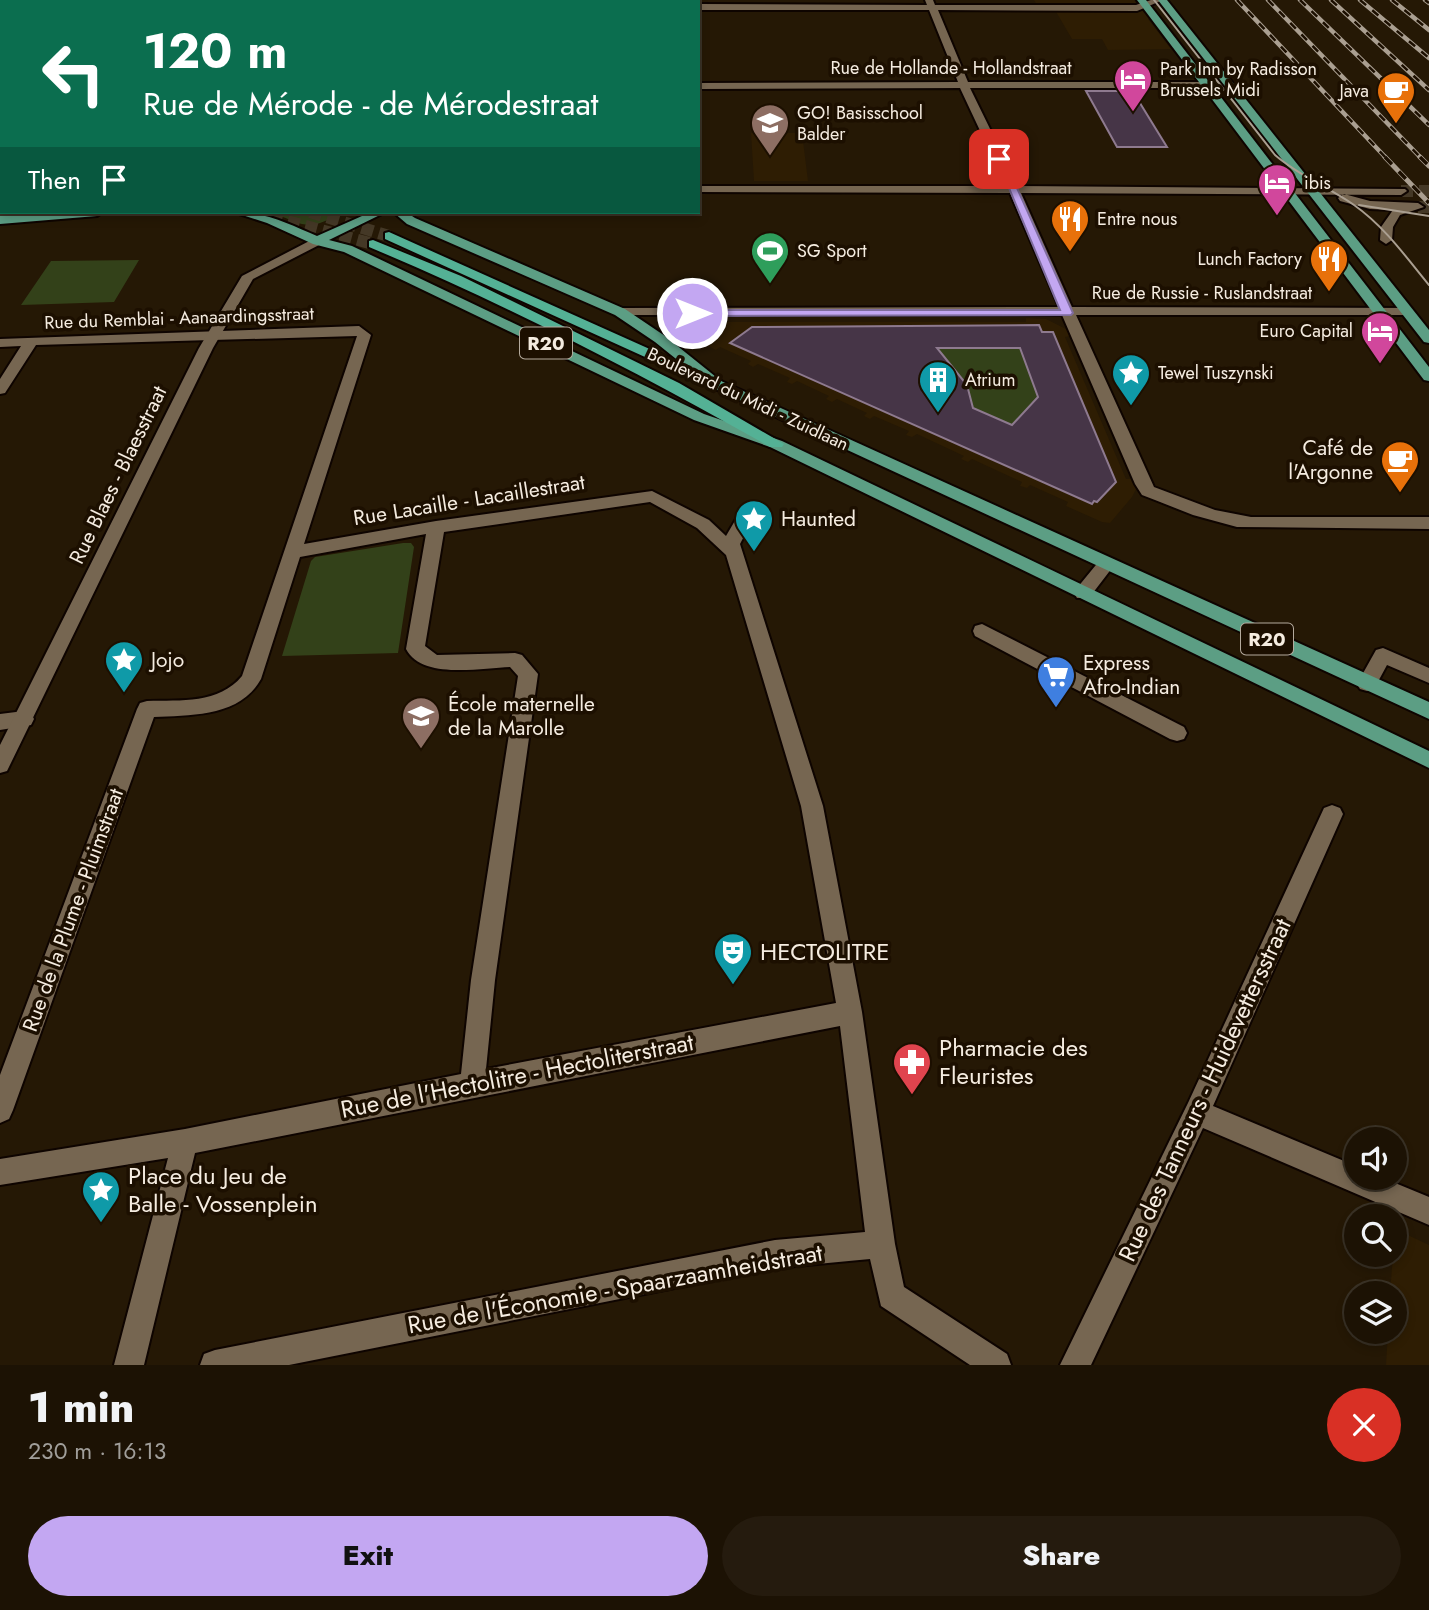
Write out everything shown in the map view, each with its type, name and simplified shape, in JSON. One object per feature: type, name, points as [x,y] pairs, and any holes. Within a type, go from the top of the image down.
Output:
[{"type":"highway","name":"Boulevard du Midi - Zuidlaan","points":[[389,236],[716,384]]},
{"type":"highway","name":"Boulevard du Midi - Zuidlaan","points":[[373,244],[456,279],[674,386],[776,444]]},
{"type":"main road","points":[[1160,0],[1317,190],[1406,312],[1429,339]]},
{"type":"main road","points":[[1143,3],[1429,377]]},
{"type":"main road","points":[[0,220],[73,214]]},
{"type":"main road","name":"Boulevard du Midi - Zuidlaan","points":[[247,214],[271,220],[317,241],[348,249],[698,417],[776,444],[1429,760]]},
{"type":"main road","points":[[317,241],[376,214]]},
{"type":"main road","points":[[401,214],[620,312],[660,339],[716,384]]},
{"type":"main road","name":"Boulevard du Midi - Zuidlaan","points":[[716,384],[1429,711]]},
{"type":"main road","name":"Boulevard du Midi - Zuidlaan","points":[[1395,744],[1429,747]]},
{"type":"street","points":[[700,7],[1143,3],[1160,0]]},
{"type":"street","points":[[931,4],[964,86],[1014,190],[1148,491],[1198,512],[1226,520],[1251,523],[1429,523]]},
{"type":"street","name":"Rue de Hollande - Hollandstraat","points":[[700,86],[1204,85]]},
{"type":"street","points":[[700,189],[1401,191]]},
{"type":"street","points":[[1317,190],[1370,205],[1418,207],[1395,213],[1387,227],[1386,240]]},
{"type":"street","points":[[1355,209],[1387,206]]},
{"type":"street","name":"Rue Blaes - Blaesstraat","points":[[0,765],[212,335],[248,276],[317,241]]},
{"type":"street","name":"Rue de Russie - Ruslandstraat","points":[[620,312],[1406,312]]},
{"type":"street","name":"Rue du Remblai - Aanaardingsstraat","points":[[0,343],[359,330],[364,335],[361,346],[293,552]]},
{"type":"street","points":[[0,390],[30,342]]},
{"type":"street","name":"Rue Lacaille - Lacaillestraat","points":[[293,552],[436,527],[652,496],[703,524],[733,552]]},
{"type":"street","points":[[749,511],[731,544],[812,806],[850,1012],[881,1244],[891,1296],[996,1365]]},
{"type":"street","points":[[436,527],[415,649],[433,662],[516,660],[528,674],[483,980],[472,1085]]},
{"type":"street","name":"Rue de la Plume - Pluimstraat","points":[[0,1110],[147,709],[205,705],[230,698],[247,686],[293,552]]},
{"type":"street","points":[[1083,593],[1107,564]]},
{"type":"street","points":[[982,631],[1177,733]]},
{"type":"street","points":[[1367,684],[1383,655],[1429,676]]},
{"type":"street","points":[[0,722],[24,719]]},
{"type":"street","name":"Rue des Tanneurs - Huidevettersstraat","points":[[1075,1365],[1197,1112],[1332,814]]},
{"type":"street","name":"Rue de l'Hectolitre - Hectoliterstraat","points":[[186,1142],[850,1012]]},
{"type":"street","points":[[1197,1112],[1429,1210]]},
{"type":"street","points":[[0,1171],[186,1142],[129,1365]]},
{"type":"street","name":"Rue de l'Économie - Spaarzaamheidstraat","points":[[215,1365],[775,1254],[881,1244]]},
{"type":"shaded area","points":[[1034,0],[1134,0],[1138,5],[1037,5]]},
{"type":"shaded area","points":[[1055,10],[1143,10],[1152,18],[1148,19],[1171,49],[1108,50],[1102,39],[1072,39]]},
{"type":"shaded area","name":"GO! Basisschool Balder","points":[[751,133],[802,133],[808,181],[754,181]]},
{"type":"shaded area","name":"Atrium","points":[[1026,318],[1046,319],[1068,330],[1070,336],[1065,337],[1126,479],[1133,479],[1136,489],[1132,497],[1110,523],[1066,506],[1068,502],[1030,485],[1027,488],[1020,486],[1022,482],[972,459],[968,462],[961,459],[964,456],[917,434],[912,437],[906,435],[909,431],[874,416],[870,419],[864,416],[867,413],[837,399],[832,402],[826,399],[829,396],[797,381],[792,384],[787,382],[790,378],[758,364],[753,367],[748,364],[751,361],[720,347],[716,350],[704,344],[697,340],[695,334],[702,326],[718,322],[1026,322]]},
{"type":"shaded area","points":[[1407,1235],[1429,1245],[1429,1365],[1386,1365],[1387,1344],[1407,1344],[1407,1281],[1391,1281],[1392,1267],[1407,1267]]},
{"type":"green space","points":[[275,214],[340,214],[314,224],[300,223]]},
{"type":"green space","points":[[139,260],[114,302],[21,305],[51,261]]},
{"type":"green space","points":[[870,348],[1020,348],[1044,411],[1025,411],[1012,425],[967,406],[970,398],[967,385]]},
{"type":"green space","points":[[411,543],[414,547],[398,653],[282,656],[311,561],[315,557]]},
{"type":"building","points":[[1086,91],[1129,91],[1135,95],[1167,147],[1117,147]]},
{"type":"building","name":"Atrium","points":[[1039,325],[1042,332],[1053,332],[1116,482],[1092,504],[730,343],[752,327]],"holes":[[[937,348],[1020,348],[1038,397],[1012,425],[973,408],[967,385]]]},
{"type":"tunnel","points":[[1401,191],[1429,191]]},
{"type":"tunnel","points":[[1418,207],[1429,207]]},
{"type":"tunnel","points":[[260,214],[373,244]]},
{"type":"tunnel","points":[[317,214],[389,236]]},
{"type":"tram line","points":[[1154,0],[1275,155],[1365,213],[1394,242],[1429,285]]},
{"type":"tram line","points":[[1359,205],[1429,216]]},
{"type":"railway","points":[[1237,0],[1387,159]]},
{"type":"railway","points":[[1268,0],[1422,159]]},
{"type":"railway","points":[[1300,0],[1429,125]]},
{"type":"railway","points":[[1331,0],[1429,90]]},
{"type":"railway","points":[[1360,0],[1429,58]]},
{"type":"railway","points":[[1392,0],[1429,30]]},
{"type":"railway","points":[[1425,0],[1429,3]]},
{"type":"railway","points":[[1385,157],[1429,203]]},
{"type":"railway","points":[[1422,159],[1429,166]]},
{"type":"place","name":"Park Inn by Radisson Brussels Midi","points":[[1133,113]]},
{"type":"place","name":"Java","points":[[1396,125]]},
{"type":"place","name":"GO! Basisschool Balder","points":[[770,157]]},
{"type":"place","name":"ibis","points":[[1277,217]]},
{"type":"place","name":"Entre nous","points":[[1070,253]]},
{"type":"place","name":"SG Sport","points":[[770,285]]},
{"type":"place","name":"Lunch Factory","points":[[1329,293]]},
{"type":"place","name":"Euro Capital","points":[[1380,365]]},
{"type":"place","name":"Tewel Tuszynski","points":[[1131,407]]},
{"type":"place","name":"Atrium","points":[[938,414]]},
{"type":"place","name":"Café de l'Argonne","points":[[1400,494]]},
{"type":"place","name":"Haunted","points":[[754,553]]},
{"type":"place","name":"Jojo","points":[[124,694]]},
{"type":"place","name":"Express Afro-Indian","points":[[1056,709]]},
{"type":"place","name":"École maternelle de la Marolle","points":[[421,750]]},
{"type":"place","name":"HECTOLITRE","points":[[733,986]]},
{"type":"place","name":"Pharmacie des Fleuristes","points":[[912,1096]]},
{"type":"place","name":"Place du Jeu de Balle - Vossenplein","points":[[101,1224]]},
{"type":"route","points":[[692,313],[1067,313],[999,159]]}]
